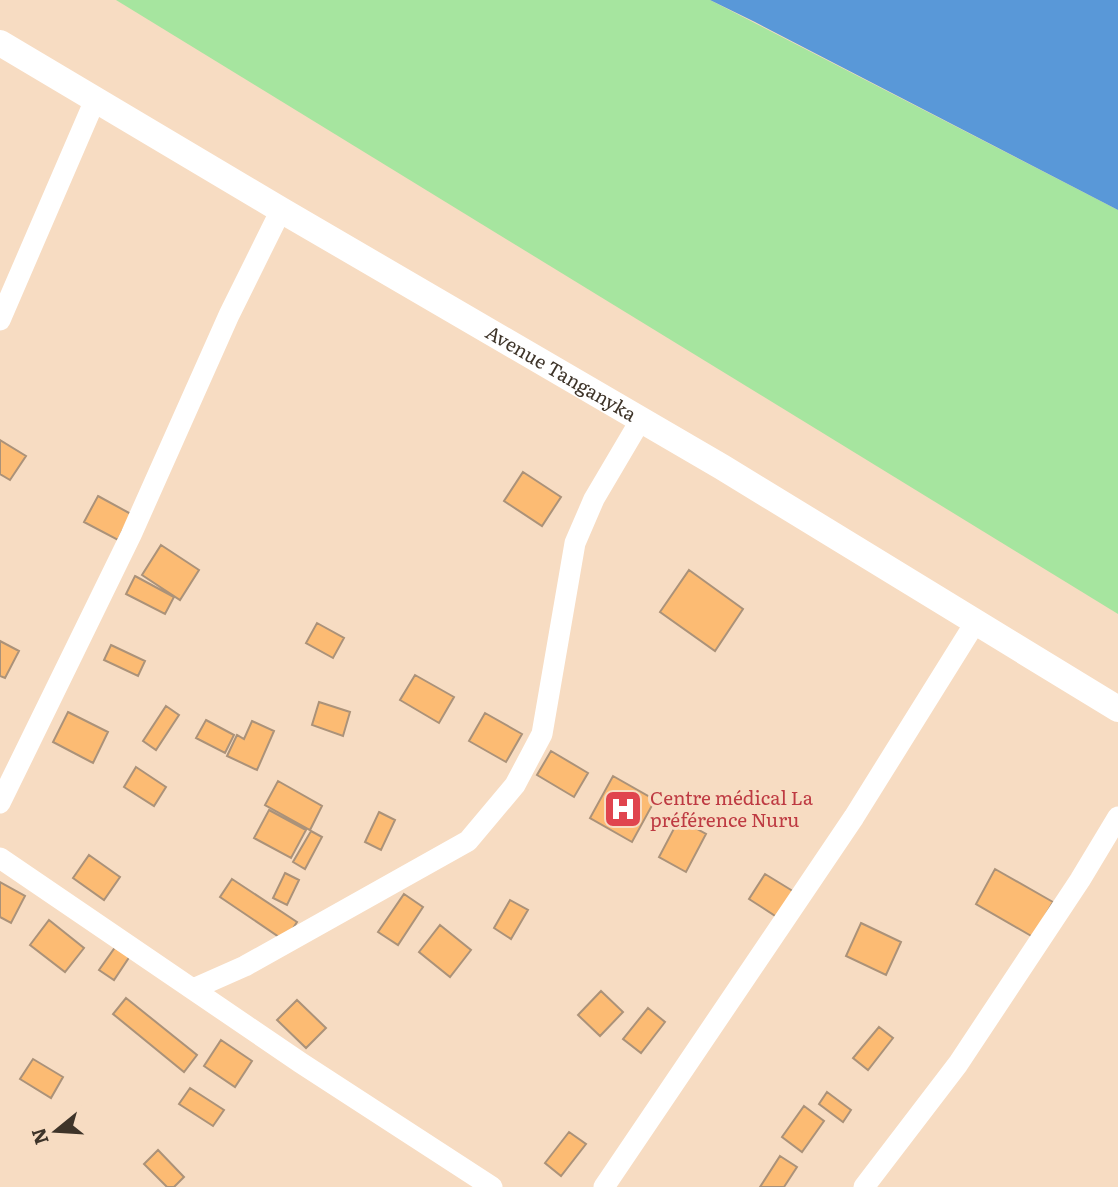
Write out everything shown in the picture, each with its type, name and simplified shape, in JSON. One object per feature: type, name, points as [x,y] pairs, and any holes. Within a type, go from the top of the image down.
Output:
[{"type":"street","name":"Avenue Tanganyka","points":[[0,43],[722,467],[1118,709]]},
{"type":"street","points":[[0,320],[95,100]]},
{"type":"street","points":[[0,803],[131,535],[229,315],[281,210]]},
{"type":"street","points":[[193,989],[245,966],[468,841],[515,785],[542,734],[575,543],[594,499],[640,421]]},
{"type":"street","points":[[604,1187],[854,817],[975,623]]},
{"type":"street","points":[[864,1187],[957,1064],[1080,880],[1118,817]]},
{"type":"street","points":[[0,858],[302,1063],[492,1187]]},
{"type":"green space","points":[[116,0],[710,0],[1118,210],[1118,614]]},
{"type":"water","points":[[710,0],[1118,0],[1118,210],[755,22]]},
{"type":"building","points":[[0,440],[26,456],[10,480],[0,474]]},
{"type":"building","points":[[523,472],[561,497],[542,526],[504,501]]},
{"type":"building","points":[[98,496],[131,514],[118,540],[84,522]]},
{"type":"building","points":[[161,545],[199,570],[180,600],[142,575]]},
{"type":"building","points":[[689,570],[743,609],[715,651],[660,612]]},
{"type":"building","points":[[135,576],[174,597],[165,614],[126,594]]},
{"type":"building","points":[[317,623],[344,638],[333,658],[306,643]]},
{"type":"building","points":[[0,641],[19,651],[5,678],[0,676]]},
{"type":"building","points":[[111,645],[145,661],[138,676],[104,660]]},
{"type":"building","points":[[415,675],[454,697],[439,723],[400,700]]},
{"type":"building","points":[[319,702],[350,712],[343,736],[312,725]]},
{"type":"building","points":[[166,706],[179,715],[156,750],[143,741]]},
{"type":"building","points":[[68,712],[108,732],[93,763],[53,742]]},
{"type":"building","points":[[485,713],[522,734],[506,762],[469,741]]},
{"type":"building","points":[[206,720],[234,735],[225,753],[196,738]]},
{"type":"building","points":[[252,721],[274,731],[257,770],[227,756],[237,735],[244,739]]},
{"type":"building","points":[[551,751],[588,773],[574,797],[537,775]]},
{"type":"building","points":[[136,767],[166,787],[154,806],[124,787]]},
{"type":"building","name":"Centre médical La préférence Nuru","points":[[613,776],[655,800],[632,842],[590,818]]},
{"type":"building","points":[[278,781],[322,806],[310,830],[265,805]]},
{"type":"building","points":[[269,810],[306,830],[291,858],[254,838]]},
{"type":"building","points":[[379,812],[395,820],[381,850],[365,842]]},
{"type":"building","points":[[679,819],[706,834],[686,872],[659,857]]},
{"type":"building","points":[[311,831],[322,837],[305,869],[293,862]]},
{"type":"building","points":[[89,855],[120,877],[104,900],[73,878]]},
{"type":"building","points":[[995,869],[1053,902],[1033,937],[976,904]]},
{"type":"building","points":[[285,873],[299,880],[287,905],[273,898]]},
{"type":"building","points":[[765,874],[796,893],[780,919],[749,899]]},
{"type":"building","points":[[232,879],[297,922],[285,941],[220,897]]},
{"type":"building","points":[[0,882],[25,896],[11,923],[0,917]]},
{"type":"building","points":[[404,894],[423,907],[398,945],[378,932]]},
{"type":"building","points":[[510,900],[528,910],[511,939],[494,928]]},
{"type":"building","points":[[49,920],[84,948],[65,972],[30,945]]},
{"type":"building","points":[[861,923],[901,942],[886,975],[846,956]]},
{"type":"building","points":[[440,925],[471,950],[450,977],[419,952]]},
{"type":"building","points":[[116,946],[130,956],[114,980],[99,970]]},
{"type":"building","points":[[601,991],[623,1012],[600,1036],[578,1015]]},
{"type":"building","points":[[126,998],[197,1055],[184,1072],[113,1014]]},
{"type":"building","points":[[297,1000],[326,1028],[306,1048],[277,1020]]},
{"type":"building","points":[[648,1008],[665,1022],[641,1053],[623,1039]]},
{"type":"building","points":[[879,1027],[893,1038],[868,1070],[853,1058]]},
{"type":"building","points":[[221,1040],[252,1061],[235,1087],[204,1066]]},
{"type":"building","points":[[33,1059],[63,1077],[51,1098],[20,1079]]},
{"type":"building","points":[[190,1088],[224,1110],[213,1126],[179,1104]]},
{"type":"building","points":[[827,1092],[851,1110],[843,1122],[819,1104]]},
{"type":"building","points":[[804,1106],[824,1121],[802,1152],[782,1137]]},
{"type":"building","points":[[569,1132],[586,1144],[561,1176],[545,1163]]},
{"type":"building","points":[[158,1150],[184,1177],[174,1187],[167,1187],[144,1164]]},
{"type":"building","points":[[780,1156],[797,1167],[784,1187],[760,1187]]},
{"type":"place","name":"Centre médical La préférence Nuru","points":[[623,809]]}]
